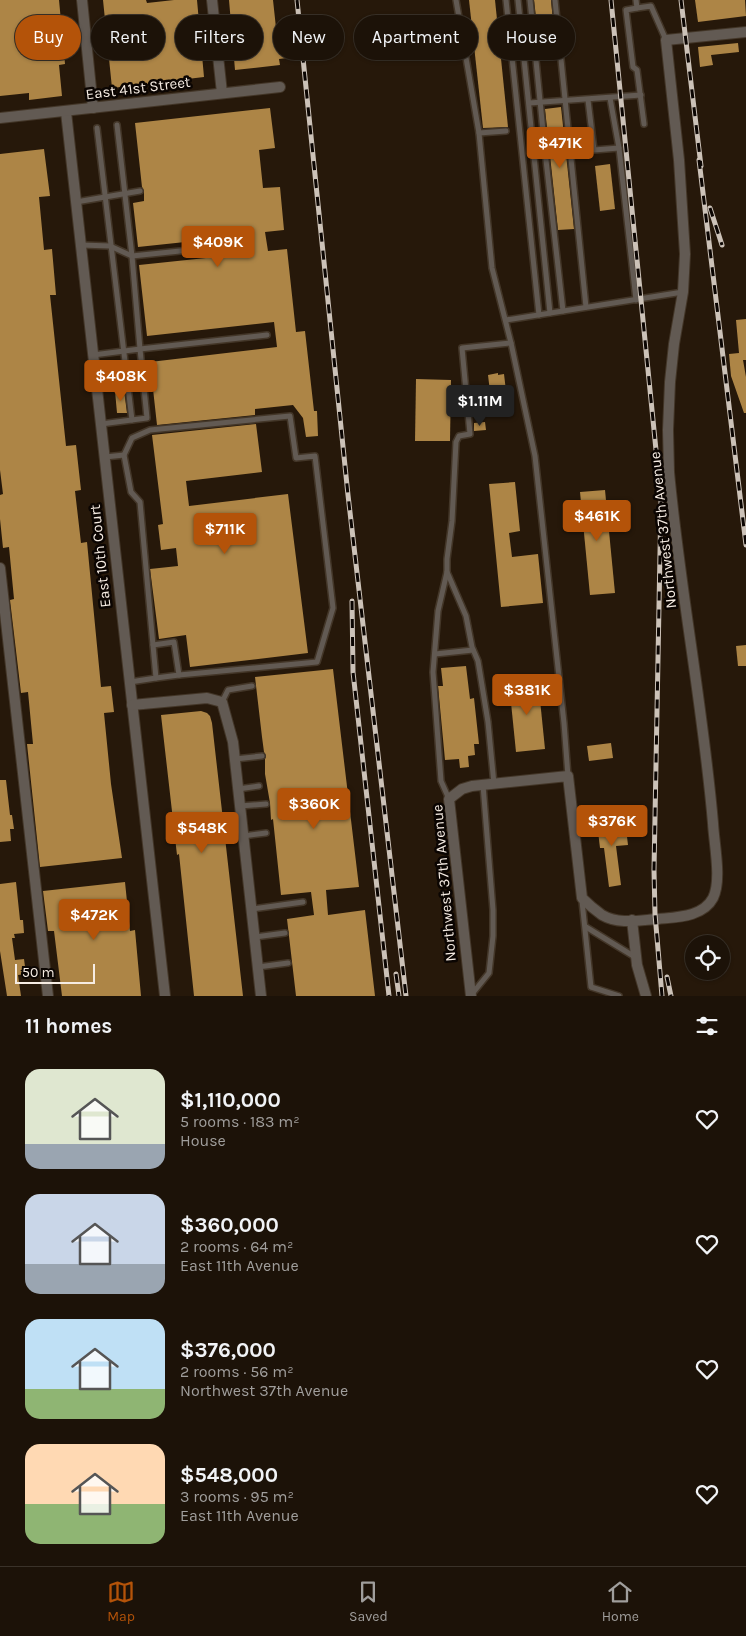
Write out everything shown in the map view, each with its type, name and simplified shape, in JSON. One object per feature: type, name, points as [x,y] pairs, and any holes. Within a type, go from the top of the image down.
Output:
[{"type":"street","points":[[82,0],[92,108]]},
{"type":"street","points":[[212,0],[222,93]]},
{"type":"street","points":[[666,40],[746,32]]},
{"type":"street","name":"Northwest 37th Avenue","points":[[582,898],[607,917],[618,920],[680,917],[696,912],[711,901],[717,882],[709,782],[669,472],[668,430],[671,376],[674,344],[683,292],[685,254],[682,194],[666,40]]},
{"type":"street","name":"East 41st Street","points":[[0,118],[280,87]]},
{"type":"street","name":"East 10th Court","points":[[66,112],[165,996]]},
{"type":"street","points":[[0,568],[48,996]]},
{"type":"street","points":[[132,705],[207,698],[222,702],[233,742],[261,996]]},
{"type":"street","points":[[568,776],[576,862],[582,898]]},
{"type":"street","name":"Northwest 37th Avenue","points":[[470,996],[449,799],[462,789],[568,776]]},
{"type":"street","points":[[632,920],[639,975],[646,996]]},
{"type":"lane","points":[[456,0],[479,133],[492,268],[530,426],[537,470],[568,776]]},
{"type":"lane","points":[[506,0],[539,314]]},
{"type":"lane","points":[[518,0],[550,313]]},
{"type":"lane","points":[[530,0],[563,311]]},
{"type":"lane","points":[[555,0],[586,307]]},
{"type":"lane","points":[[636,0],[638,8]]},
{"type":"lane","points":[[644,124],[641,95],[637,70],[634,67],[626,10],[651,6],[666,40]]},
{"type":"lane","points":[[529,103],[641,95]]},
{"type":"lane","points":[[610,98],[619,148],[636,300]]},
{"type":"lane","points":[[588,100],[594,150],[619,148]]},
{"type":"lane","points":[[100,424],[147,418],[132,256],[117,125]]},
{"type":"lane","points":[[97,128],[132,420]]},
{"type":"lane","points":[[479,133],[506,131]]},
{"type":"lane","points":[[76,202],[104,198],[124,192],[140,191]]},
{"type":"lane","points":[[81,245],[110,246],[132,256],[228,246]]},
{"type":"lane","points":[[506,320],[683,292]]},
{"type":"lane","points":[[93,355],[267,335]]},
{"type":"lane","points":[[449,799],[441,781],[433,683],[438,611],[447,572],[453,512],[456,440],[462,435],[470,434],[462,348],[511,343]]},
{"type":"lane","points":[[130,682],[179,675],[317,662],[333,608],[315,456],[296,458],[290,416],[150,430],[132,438],[124,455],[131,492],[140,502],[156,678]]},
{"type":"lane","points":[[104,457],[124,455]]},
{"type":"lane","points":[[447,572],[466,616],[473,650],[478,661],[486,710],[494,910],[493,936],[489,973],[470,996]]},
{"type":"lane","points":[[153,645],[174,642],[179,675]]},
{"type":"lane","points":[[435,654],[473,650]]},
{"type":"lane","points":[[222,702],[228,690],[252,686]]},
{"type":"lane","points":[[234,759],[262,756]]},
{"type":"lane","points":[[238,789],[259,786]]},
{"type":"lane","points":[[240,806],[266,804]]},
{"type":"lane","points":[[243,836],[266,833]]},
{"type":"lane","points":[[582,898],[592,987],[619,996]]},
{"type":"lane","points":[[251,909],[303,902]]},
{"type":"lane","points":[[586,927],[636,957]]},
{"type":"lane","points":[[254,937],[285,933]]},
{"type":"lane","points":[[258,967],[288,963]]},
{"type":"building","points":[[0,0],[59,0],[60,15],[15,15],[15,60],[65,60],[65,64],[59,65],[62,96],[29,100],[29,93],[0,96]]},
{"type":"building","points":[[103,0],[146,0],[147,3],[197,0],[198,15],[175,15],[175,60],[202,60],[204,77],[112,88],[109,60],[165,60],[165,15],[105,15]]},
{"type":"building","points":[[229,0],[273,0],[275,15],[273,15],[273,60],[279,60],[280,65],[235,70],[234,60],[263,60],[263,15],[230,15]]},
{"type":"building","points":[[469,0],[495,0],[497,15],[488,15],[488,60],[501,60],[508,127],[483,128],[476,60],[478,60],[478,15],[471,15]]},
{"type":"building","points":[[534,0],[551,0],[552,15],[536,15]]},
{"type":"building","points":[[695,0],[745,0],[746,16],[698,22]]},
{"type":"building","points":[[738,43],[739,52],[711,55],[713,65],[700,67],[698,47]]},
{"type":"building","points":[[561,107],[574,229],[558,230],[545,109]]},
{"type":"building","points":[[270,108],[275,148],[259,150],[263,188],[280,187],[284,230],[265,232],[268,251],[287,249],[296,332],[305,331],[314,411],[317,411],[318,436],[306,437],[303,418],[293,405],[255,409],[255,415],[157,425],[150,362],[277,347],[274,322],[147,336],[139,265],[244,254],[242,236],[138,247],[133,203],[144,201],[144,191],[135,123]]},
{"type":"building","points":[[44,149],[50,196],[39,197],[44,250],[52,249],[56,295],[50,295],[66,446],[76,445],[81,490],[75,491],[81,543],[87,542],[101,687],[111,686],[114,712],[104,713],[111,784],[122,858],[40,867],[27,744],[33,744],[28,692],[21,693],[10,600],[14,599],[9,547],[3,548],[0,519],[0,495],[3,494],[0,470],[0,154]]},
{"type":"building","points":[[610,164],[615,209],[600,211],[595,166]]},
{"type":"building","points":[[746,319],[746,360],[743,360],[746,377],[746,413],[744,413],[731,376],[729,354],[739,353],[736,320]]},
{"type":"building","points":[[498,373],[498,375],[504,374],[506,391],[490,392],[488,375]]},
{"type":"building","points":[[416,379],[451,380],[450,441],[415,441]]},
{"type":"building","points":[[124,390],[127,413],[117,413],[115,391]]},
{"type":"building","points":[[485,422],[486,430],[474,431],[474,423]]},
{"type":"building","points":[[256,424],[262,472],[186,481],[189,506],[288,494],[308,653],[190,667],[186,635],[159,639],[150,569],[178,566],[176,548],[161,550],[158,525],[163,524],[152,435]]},
{"type":"building","points":[[515,482],[520,531],[509,533],[512,557],[538,554],[543,603],[501,607],[489,484]]},
{"type":"building","points":[[605,490],[615,593],[590,595],[580,492]]},
{"type":"building","points":[[746,645],[746,666],[738,666],[736,646]]},
{"type":"building","points":[[466,666],[470,699],[474,698],[479,744],[474,744],[475,755],[468,756],[469,767],[460,768],[459,759],[445,760],[438,686],[443,686],[441,668]]},
{"type":"building","points":[[333,669],[359,887],[326,890],[328,915],[365,910],[375,996],[296,996],[287,919],[314,915],[311,892],[281,895],[273,819],[271,820],[265,774],[266,756],[255,677]]},
{"type":"building","points":[[538,680],[545,749],[516,752],[509,683]]},
{"type":"building","points":[[201,711],[210,716],[212,723],[243,996],[194,996],[179,854],[177,855],[161,715]]},
{"type":"building","points":[[611,743],[613,758],[589,761],[587,746]]},
{"type":"building","points":[[0,780],[6,780],[10,815],[12,815],[14,829],[10,829],[11,841],[0,842]]},
{"type":"building","points":[[625,820],[628,845],[616,846],[621,885],[609,887],[604,848],[600,848],[597,823]]},
{"type":"building","points":[[16,882],[20,920],[23,920],[24,933],[14,934],[15,938],[12,938],[15,960],[24,959],[26,974],[18,975],[21,996],[7,996],[0,951],[0,884]]},
{"type":"building","points":[[125,882],[130,931],[135,930],[141,996],[62,996],[54,931],[48,931],[43,891]]},
{"type":"railway","points":[[297,0],[348,495],[406,996]]},
{"type":"railway","points":[[611,0],[661,500],[654,870],[655,914],[662,996]]},
{"type":"railway","points":[[681,0],[701,166]]},
{"type":"railway","points":[[699,160],[746,545]]},
{"type":"railway","points":[[710,208],[722,245]]},
{"type":"railway","points":[[352,601],[353,672],[389,996]]},
{"type":"railway","points":[[396,974],[399,996]]},
{"type":"railway","points":[[667,977],[671,996]]}]
